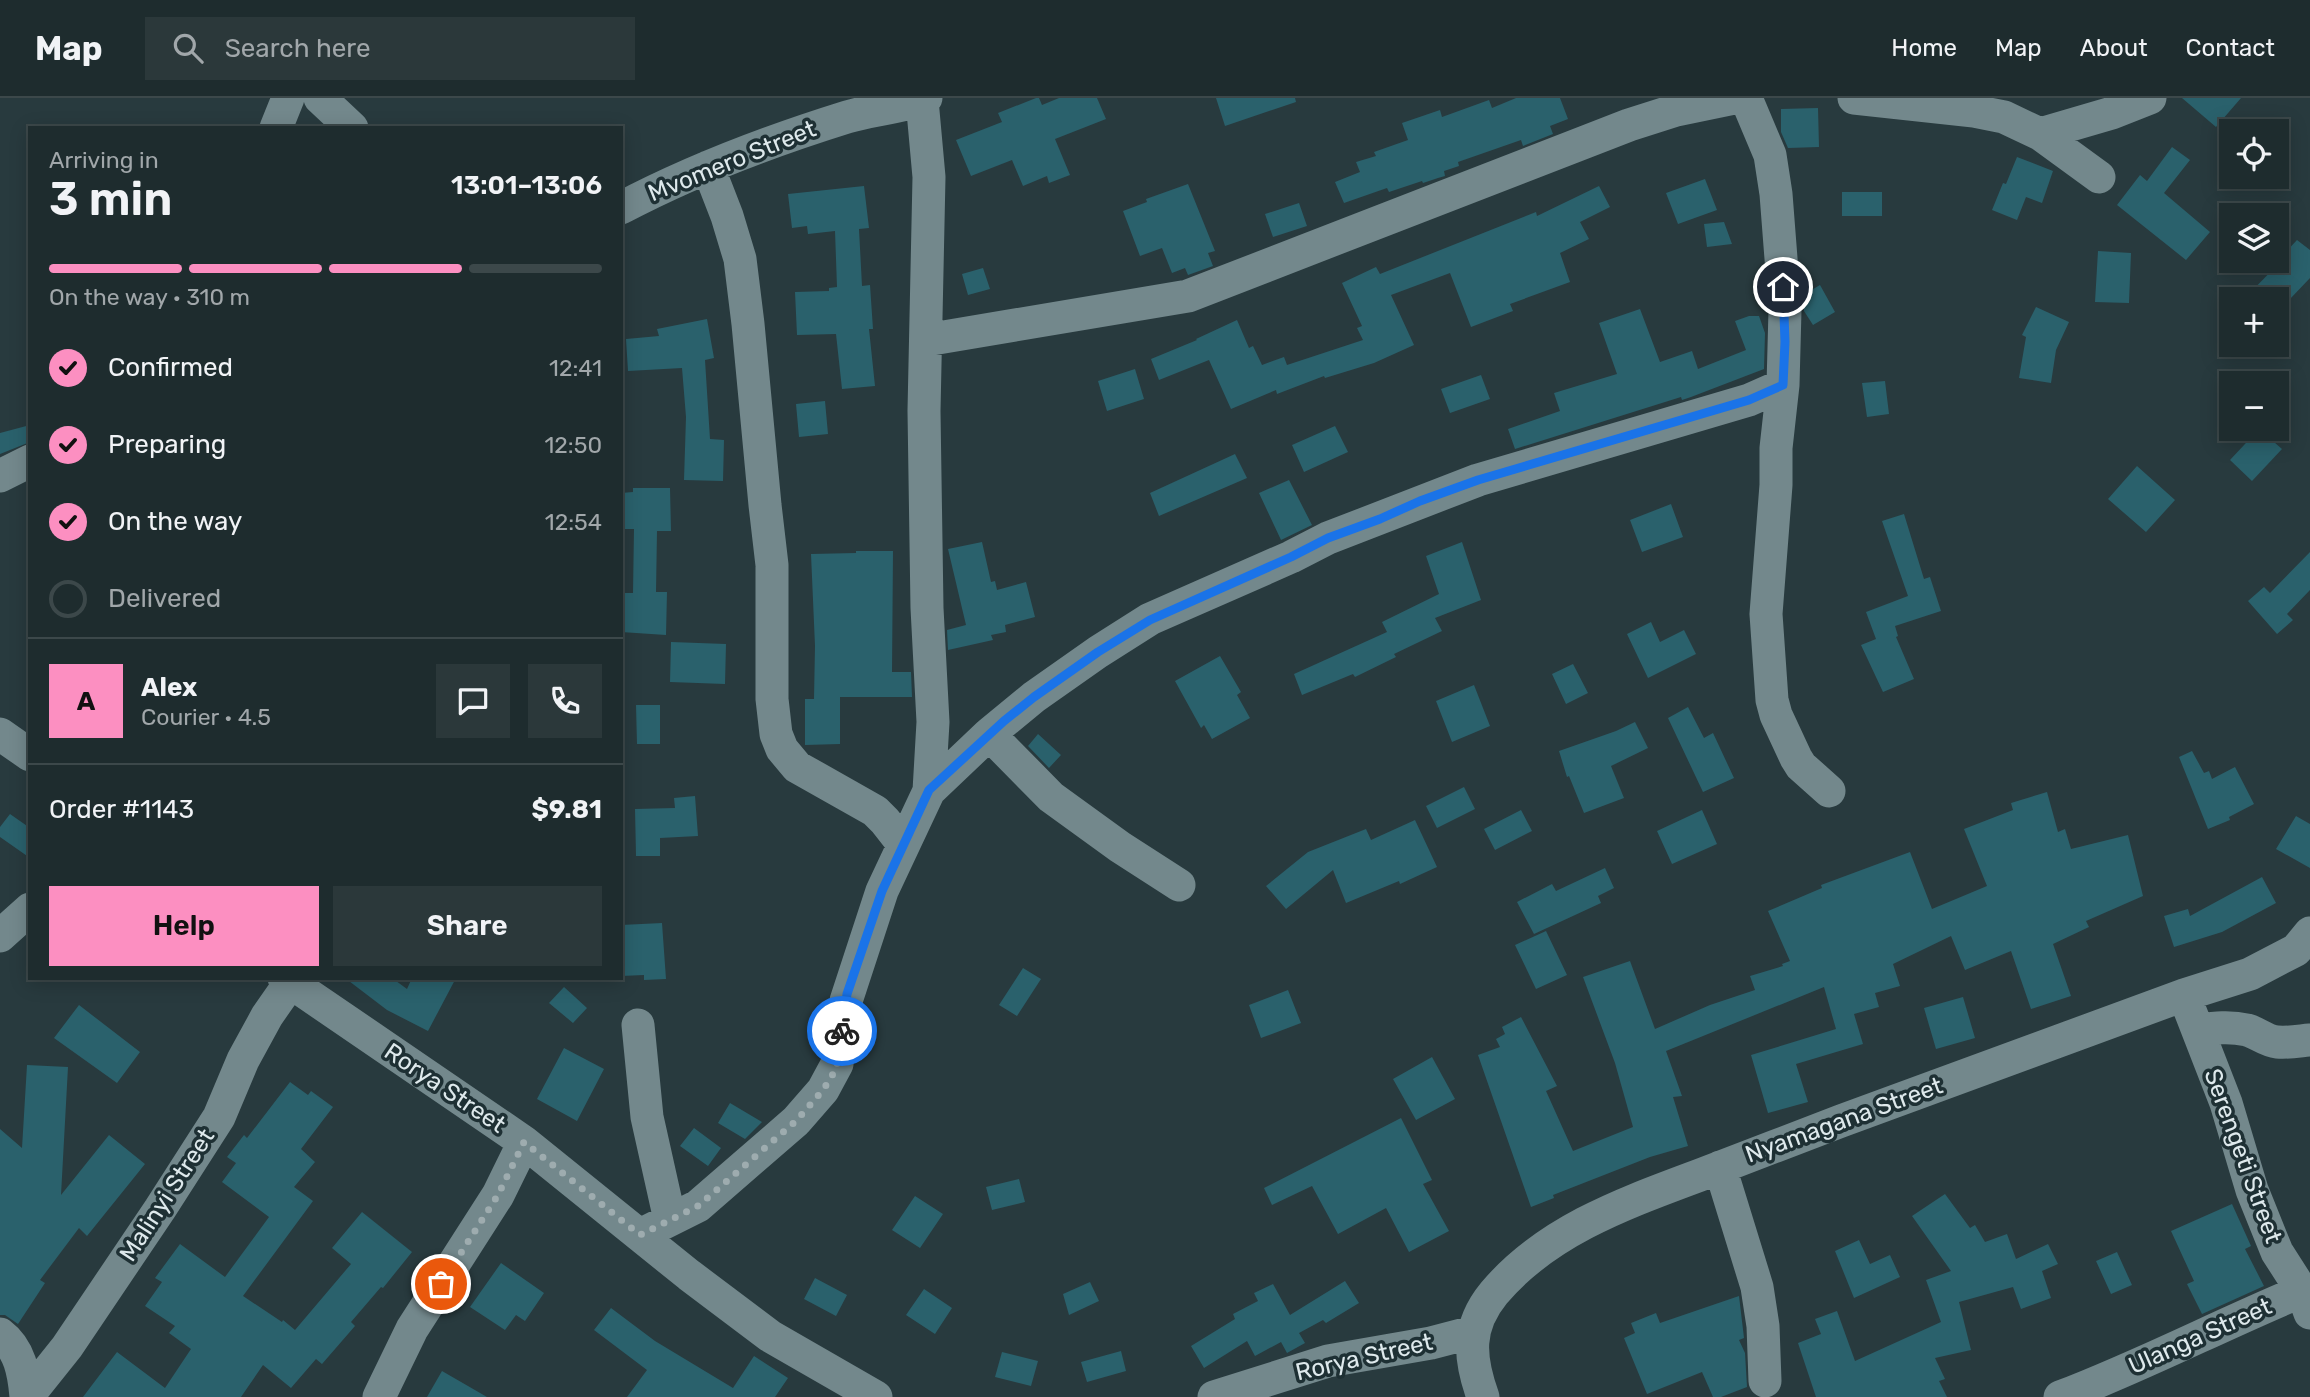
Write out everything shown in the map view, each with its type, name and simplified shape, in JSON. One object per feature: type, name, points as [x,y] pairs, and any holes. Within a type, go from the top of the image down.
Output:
[{"type":"street","points":[[277,126],[288,98]]},
{"type":"street","points":[[320,98],[350,126]]},
{"type":"street","points":[[926,340],[1188,296],[1629,125],[1676,110],[1734,98]]},
{"type":"street","points":[[1746,98],[1770,155],[1776,194],[1785,310],[1783,385],[1776,448],[1776,485],[1766,614],[1772,700],[1776,715],[1801,766],[1829,790]]},
{"type":"street","points":[[1854,98],[1994,115],[2017,122],[2040,134],[2099,177]]},
{"type":"street","points":[[2040,134],[2112,113],[2150,98]]},
{"type":"street","points":[[924,99],[929,177],[924,479],[933,722],[929,790]]},
{"type":"street","name":"Mvomero Street","points":[[623,207],[708,167],[850,116],[924,99]]},
{"type":"street","points":[[708,167],[740,259],[748,324],[772,565],[772,699],[776,734],[782,749],[797,767],[874,811],[903,844]]},
{"type":"street","points":[[640,1235],[698,1206],[796,1121],[823,1090],[837,1064],[847,994],[882,891],[929,790],[989,734],[1055,682],[1150,620],[1328,538],[1478,480],[1749,400],[1783,385]]},
{"type":"street","points":[[0,476],[28,462]]},
{"type":"street","points":[[0,734],[28,754]]},
{"type":"street","points":[[989,734],[1051,797],[1120,847],[1179,885]]},
{"type":"street","points":[[0,936],[28,911]]},
{"type":"street","name":"Nyamagana Street","points":[[1473,1332],[1493,1294],[1536,1252],[1629,1201],[2184,995],[2250,974],[2296,950],[2310,933]]},
{"type":"street","name":"Rorya Street","points":[[287,981],[524,1142],[770,1336],[876,1397]]},
{"type":"street","name":"Malinyi Street","points":[[26,1397],[67,1348],[219,1117],[243,1060],[287,981]]},
{"type":"street","name":"Serengeti Street","points":[[2184,995],[2226,1103],[2252,1190],[2277,1252],[2306,1302]]},
{"type":"street","points":[[638,1025],[647,1117],[670,1220]]},
{"type":"street","points":[[2198,1030],[2234,1028],[2277,1042],[2310,1040]]},
{"type":"street","points":[[379,1397],[412,1329],[498,1195],[524,1142]]},
{"type":"street","points":[[1720,1167],[1757,1287],[1763,1326],[1765,1381]]},
{"type":"street","name":"Ulanga Street","points":[[2060,1397],[2107,1379],[2183,1342],[2306,1302]]},
{"type":"street","points":[[1473,1332],[1472,1352],[1483,1397]]},
{"type":"street","name":"Rorya Street","points":[[1214,1397],[1328,1361],[1431,1343],[1473,1332]]},
{"type":"street","points":[[0,1334],[16,1352],[22,1368],[26,1397]]},
{"type":"building","points":[[1039,98],[1042,105],[1059,98],[1097,98],[1106,119],[1055,139],[1070,175],[1049,183],[1047,176],[1023,186],[1012,160],[971,176],[956,140],[1002,122],[998,113]]},
{"type":"building","points":[[1216,98],[1295,98],[1296,102],[1225,126]]},
{"type":"building","points":[[1516,98],[1560,98],[1568,119],[1550,126],[1553,134],[1523,146],[1521,140],[1458,162],[1459,166],[1444,171],[1445,176],[1389,192],[1387,188],[1344,203],[1335,182],[1360,172],[1356,162],[1376,156],[1374,152],[1408,140],[1402,123],[1440,110],[1442,117],[1489,100],[1492,108]]},
{"type":"building","points":[[2182,98],[2241,98],[2223,119],[2219,119],[2216,127]]},
{"type":"building","points":[[1818,108],[1819,147],[1788,148],[1781,132],[1781,109]]},
{"type":"building","points":[[2172,147],[2190,160],[2164,193],[2210,232],[2186,260],[2117,205],[2140,175],[2147,181]]},
{"type":"building","points":[[2017,157],[2053,171],[2042,203],[2026,197],[2017,220],[1992,210]]},
{"type":"building","points":[[1705,179],[1717,210],[1678,224],[1666,193]]},
{"type":"building","points":[[1188,184],[1215,251],[1208,253],[1213,266],[1188,275],[1185,268],[1172,273],[1162,248],[1140,256],[1123,211],[1147,202],[1146,199]]},
{"type":"building","points":[[864,186],[869,228],[859,229],[862,286],[870,285],[873,329],[869,329],[875,386],[842,389],[836,334],[797,335],[795,292],[829,291],[829,288],[837,287],[835,231],[808,234],[807,226],[792,228],[788,194]]},
{"type":"building","points":[[1599,186],[1610,207],[1580,222],[1589,239],[1560,253],[1570,282],[1510,304],[1513,311],[1471,327],[1450,273],[1391,295],[1414,345],[1374,363],[1325,378],[1324,376],[1277,394],[1276,390],[1231,409],[1209,360],[1159,380],[1151,359],[1237,320],[1249,348],[1253,346],[1262,365],[1284,357],[1287,365],[1363,340],[1357,328],[1362,326],[1342,283],[1376,267],[1380,274],[1536,212],[1537,216]]},
{"type":"building","points":[[1842,192],[1882,192],[1882,216],[1842,216]]},
{"type":"building","points":[[1299,203],[1307,226],[1273,237],[1265,214]]},
{"type":"building","points":[[1724,222],[1732,244],[1707,247],[1704,224]]},
{"type":"building","points":[[2297,240],[2310,250],[2310,278],[2290,299],[2289,287],[2256,287],[2269,273],[2289,273],[2289,249]]},
{"type":"building","points":[[2098,251],[2131,253],[2129,303],[2095,302]]},
{"type":"building","points":[[983,268],[990,289],[968,295],[962,274]]},
{"type":"building","points":[[1820,285],[1835,312],[1813,325],[1804,311],[1803,295]]},
{"type":"building","points":[[2036,307],[2069,322],[2056,350],[2051,383],[2019,378],[2026,337],[2022,335]]},
{"type":"building","points":[[1640,309],[1660,362],[1692,351],[1698,369],[1746,350],[1735,321],[1759,316],[1765,333],[1764,369],[1682,400],[1681,397],[1515,449],[1508,429],[1560,411],[1554,393],[1617,374],[1599,323]]},
{"type":"building","points":[[707,319],[714,358],[705,360],[710,439],[724,440],[723,481],[684,480],[686,417],[682,368],[628,371],[626,339],[659,336],[657,329]]},
{"type":"building","points":[[1135,369],[1144,399],[1107,411],[1098,381]]},
{"type":"building","points":[[1481,375],[1490,399],[1450,413],[1441,389]]},
{"type":"building","points":[[1885,381],[1889,414],[1867,417],[1862,383]]},
{"type":"building","points":[[825,401],[828,434],[799,437],[796,404]]},
{"type":"building","points":[[28,426],[28,443],[0,454],[0,433]]},
{"type":"building","points":[[1335,426],[1348,452],[1304,472],[1292,445]]},
{"type":"building","points":[[2248,441],[2273,441],[2282,449],[2252,481],[2230,460]]},
{"type":"building","points":[[1235,454],[1247,478],[1159,516],[1150,493]]},
{"type":"building","points":[[2137,466],[2175,500],[2146,532],[2108,499]]},
{"type":"building","points":[[1289,480],[1312,525],[1281,540],[1259,493]]},
{"type":"building","points":[[633,488],[670,488],[671,531],[657,531],[656,592],[667,592],[666,635],[623,632],[623,593],[633,593],[634,529],[623,529],[623,493],[633,492]]},
{"type":"building","points":[[1671,504],[1683,537],[1642,552],[1630,520]]},
{"type":"building","points":[[1904,514],[1924,579],[1930,577],[1941,611],[1895,626],[1896,637],[1914,679],[1883,692],[1861,645],[1876,639],[1866,612],[1908,596],[1882,521]]},
{"type":"building","points":[[982,542],[991,582],[995,581],[997,590],[1026,582],[1035,617],[1005,625],[1006,632],[991,635],[993,640],[948,650],[947,630],[966,625],[948,549]]},
{"type":"building","points":[[1462,542],[1481,600],[1435,618],[1442,631],[1394,654],[1396,657],[1355,677],[1353,674],[1302,695],[1294,674],[1387,632],[1382,622],[1439,594],[1426,556]]},
{"type":"building","points":[[893,551],[892,672],[911,672],[912,697],[840,697],[840,744],[805,745],[805,699],[814,699],[811,554]]},
{"type":"building","points":[[2310,552],[2310,590],[2287,614],[2293,620],[2277,634],[2248,601],[2264,587],[2270,593]]},
{"type":"building","points":[[1651,622],[1660,642],[1684,630],[1696,654],[1648,678],[1627,634]]},
{"type":"building","points":[[671,642],[726,644],[725,684],[670,682]]},
{"type":"building","points":[[1220,656],[1241,692],[1237,695],[1250,718],[1212,739],[1204,725],[1201,728],[1175,681]]},
{"type":"building","points":[[1573,664],[1588,693],[1566,704],[1552,674]]},
{"type":"building","points":[[1474,685],[1490,726],[1452,742],[1436,701]]},
{"type":"building","points":[[636,705],[660,705],[660,744],[637,744]]},
{"type":"building","points":[[1688,707],[1704,738],[1713,733],[1734,778],[1703,792],[1668,718]]},
{"type":"building","points":[[1635,722],[1648,748],[1611,766],[1624,798],[1584,813],[1569,776],[1567,777],[1559,751]]},
{"type":"building","points":[[1038,734],[1061,755],[1049,768],[1028,746]]},
{"type":"building","points":[[2192,751],[2204,773],[2209,771],[2212,779],[2235,767],[2254,804],[2229,817],[2230,820],[2208,829],[2179,757]]},
{"type":"building","points":[[1464,787],[1475,809],[1437,828],[1426,806]]},
{"type":"building","points":[[2047,792],[2058,832],[2065,829],[2071,849],[2128,835],[2143,896],[2086,921],[2089,927],[2053,944],[2071,996],[2031,1009],[2011,951],[1965,970],[1951,936],[1893,964],[1900,986],[1875,993],[1879,1007],[1854,1014],[1863,1044],[1796,1064],[1808,1102],[1768,1113],[1751,1055],[1836,1029],[1824,987],[1666,1051],[1682,1096],[1673,1097],[1688,1146],[1650,1157],[1553,1195],[1554,1198],[1531,1207],[1478,1055],[1500,1047],[1496,1039],[1505,1034],[1502,1027],[1521,1017],[1557,1086],[1546,1091],[1573,1151],[1633,1127],[1615,1063],[1583,977],[1630,961],[1655,1029],[1710,1005],[1755,990],[1750,976],[1783,966],[1782,964],[1790,961],[1768,911],[1822,888],[1821,885],[1910,852],[1932,909],[1987,886],[1964,829],[2013,810],[2011,803]]},
{"type":"building","points":[[695,796],[698,836],[660,838],[660,856],[636,856],[635,809],[675,808],[674,798]]},
{"type":"building","points":[[1521,810],[1532,831],[1495,850],[1484,829]]},
{"type":"building","points":[[1702,810],[1717,844],[1672,864],[1657,831]]},
{"type":"building","points":[[10,814],[28,827],[28,857],[0,837],[0,827]]},
{"type":"building","points":[[2296,816],[2310,824],[2310,868],[2276,849]]},
{"type":"building","points":[[1415,820],[1437,867],[1400,884],[1399,881],[1346,903],[1333,870],[1286,909],[1266,886],[1308,852],[1366,829],[1371,840]]},
{"type":"building","points":[[1605,868],[1614,888],[1598,896],[1601,903],[1534,934],[1517,902],[1552,884],[1556,891]]},
{"type":"building","points":[[2262,877],[2276,903],[2222,932],[2174,947],[2164,916],[2188,909],[2190,916]]},
{"type":"building","points":[[662,923],[666,979],[644,980],[644,975],[623,976],[623,925]]},
{"type":"building","points":[[1546,931],[1567,975],[1536,989],[1515,945]]},
{"type":"building","points":[[1023,968],[1041,979],[1017,1016],[999,1005]]},
{"type":"building","points":[[348,980],[395,980],[407,989],[411,980],[455,980],[428,1031],[387,1010]]},
{"type":"building","points":[[564,987],[587,1008],[573,1023],[549,1003]]},
{"type":"building","points":[[1288,990],[1301,1023],[1261,1038],[1249,1005]]},
{"type":"building","points":[[1963,997],[1975,1038],[1936,1049],[1924,1008]]},
{"type":"building","points":[[79,1005],[140,1052],[117,1083],[54,1038]]},
{"type":"building","points":[[564,1048],[604,1069],[577,1121],[537,1099]]},
{"type":"building","points":[[1432,1057],[1455,1099],[1416,1120],[1393,1079]]},
{"type":"building","points":[[27,1065],[68,1067],[61,1195],[109,1135],[145,1164],[87,1236],[79,1228],[40,1280],[45,1283],[18,1324],[5,1315],[0,1315],[0,1129],[22,1148]]},
{"type":"building","points":[[290,1082],[308,1095],[311,1091],[333,1107],[301,1149],[315,1162],[294,1187],[313,1201],[243,1296],[295,1330],[351,1264],[332,1248],[362,1212],[412,1252],[351,1322],[355,1326],[322,1364],[316,1359],[291,1388],[263,1365],[241,1397],[83,1397],[117,1352],[165,1388],[191,1349],[169,1333],[175,1326],[145,1306],[162,1282],[155,1278],[180,1244],[225,1277],[269,1217],[222,1182],[236,1163],[227,1157],[244,1135],[247,1138]]},
{"type":"building","points":[[730,1103],[762,1122],[745,1139],[718,1123]]},
{"type":"building","points":[[1401,1118],[1432,1180],[1423,1184],[1449,1231],[1409,1252],[1386,1208],[1338,1234],[1312,1186],[1272,1205],[1264,1188]]},
{"type":"building","points":[[694,1128],[721,1148],[708,1166],[680,1146]]},
{"type":"building","points":[[1019,1179],[1025,1202],[992,1210],[986,1187]]},
{"type":"building","points":[[1945,1194],[1970,1228],[1975,1225],[1985,1242],[2007,1234],[2016,1259],[2048,1244],[2058,1264],[2042,1271],[2051,1298],[2021,1309],[2013,1287],[1959,1302],[1971,1350],[1935,1358],[1945,1379],[1939,1381],[1947,1397],[1816,1397],[1798,1343],[1821,1334],[1815,1319],[1837,1311],[1855,1361],[1941,1322],[1926,1280],[1951,1271],[1912,1216]]},
{"type":"building","points":[[915,1196],[943,1214],[920,1248],[892,1230]]},
{"type":"building","points":[[2232,1204],[2251,1246],[2245,1249],[2264,1286],[2202,1314],[2187,1284],[2194,1281],[2171,1231]]},
{"type":"building","points":[[1859,1240],[1870,1264],[1890,1255],[1900,1277],[1854,1298],[1835,1251]]},
{"type":"building","points":[[2117,1252],[2132,1285],[2111,1294],[2096,1261]]},
{"type":"building","points":[[501,1263],[544,1293],[525,1321],[516,1315],[505,1330],[470,1307]]},
{"type":"building","points":[[815,1278],[847,1295],[836,1316],[804,1299]]},
{"type":"building","points":[[1345,1281],[1359,1303],[1326,1323],[1323,1320],[1299,1333],[1305,1343],[1287,1353],[1281,1342],[1255,1356],[1247,1341],[1204,1368],[1191,1346],[1235,1319],[1233,1314],[1258,1301],[1254,1293],[1273,1284],[1290,1315]]},
{"type":"building","points":[[1090,1282],[1099,1301],[1069,1315],[1063,1294]]},
{"type":"building","points":[[924,1289],[952,1308],[935,1334],[906,1315]]},
{"type":"building","points":[[1739,1296],[1744,1338],[1739,1340],[1745,1353],[1747,1387],[1721,1397],[1713,1397],[1702,1372],[1647,1394],[1624,1338],[1635,1333],[1631,1323],[1656,1313],[1660,1323]]},
{"type":"building","points":[[611,1308],[655,1341],[733,1388],[754,1356],[788,1378],[775,1397],[627,1397],[647,1370],[594,1330]]},
{"type":"building","points":[[1121,1351],[1126,1371],[1087,1382],[1081,1362]]},
{"type":"building","points":[[1002,1352],[1038,1361],[1031,1386],[995,1377]]},
{"type":"building","points":[[442,1371],[487,1397],[427,1397]]},
{"type":"way so far","points":[[441,1284],[498,1195],[524,1142],[640,1235],[698,1206],[796,1121],[832,1076],[837,1064],[842,1031]]},
{"type":"route","points":[[842,1031],[847,994],[882,891],[929,790],[989,734],[1034,697],[1150,620],[1328,538],[1478,480],[1749,400],[1783,385],[1783,287]]}]
